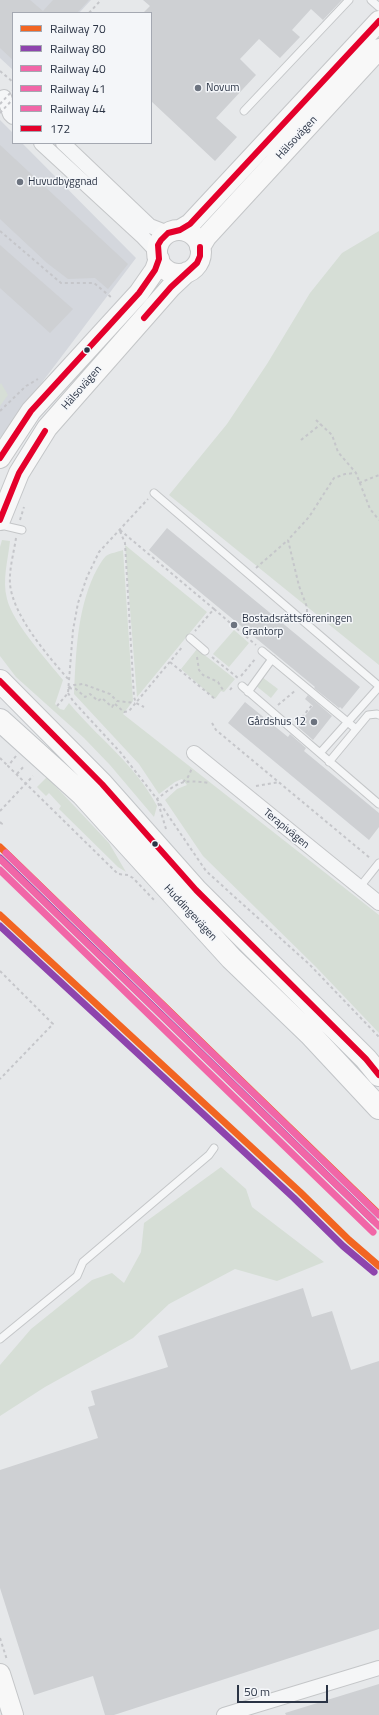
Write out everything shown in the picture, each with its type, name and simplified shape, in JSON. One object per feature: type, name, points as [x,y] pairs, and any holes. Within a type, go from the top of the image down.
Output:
[{"type":"main road","name":"Huddingevägen","points":[[6,687],[102,784],[196,890],[366,1059],[379,1076]]},
{"type":"main road","name":"Huddingevägen","points":[[0,720],[82,794],[231,958],[310,1034],[379,1108]]},
{"type":"street","name":"Hälsovägen","points":[[174,231],[190,224],[379,21]]},
{"type":"street","name":"Hälsovägen","points":[[200,247],[206,237],[379,48]]},
{"type":"street","points":[[7,97],[10,114],[12,116]]},
{"type":"street","points":[[42,144],[142,236],[158,256],[163,266],[170,271],[178,273],[187,272],[193,268],[199,260],[200,247],[195,237],[186,231],[174,231],[150,226],[63,144]]},
{"type":"street","points":[[158,256],[161,240],[174,231]]},
{"type":"street","name":"Hälsovägen","points":[[0,458],[31,411],[139,292],[155,270],[158,256]]},
{"type":"street","name":"Hälsovägen","points":[[0,520],[19,473],[48,428],[171,287],[187,272]]},
{"type":"street","points":[[0,671],[6,687]]},
{"type":"street","name":"Terapivägen","points":[[194,754],[379,903]]},
{"type":"street","points":[[224,1715],[379,1668]]},
{"type":"street","points":[[0,1674],[13,1715]]},
{"type":"lane","points":[[244,111],[349,0]]},
{"type":"lane","points":[[371,0],[379,7]]},
{"type":"lane","points":[[154,493],[379,686],[320,753]]},
{"type":"lane","points":[[0,525],[22,530]]},
{"type":"lane","points":[[193,640],[205,651]]},
{"type":"lane","points":[[262,651],[356,729]]},
{"type":"lane","points":[[248,692],[272,660]]},
{"type":"lane","points":[[242,686],[379,804]]},
{"type":"lane","points":[[360,708],[368,715],[379,715]]},
{"type":"lane","points":[[330,762],[368,715]]},
{"type":"lane","points":[[359,888],[378,864]]},
{"type":"lane","points":[[0,1339],[77,1276],[83,1262],[209,1155],[214,1148]]},
{"type":"path","points":[[90,12],[101,0]]},
{"type":"path","points":[[0,71],[12,81]]},
{"type":"path","points":[[0,112],[7,97]]},
{"type":"path","points":[[0,231],[61,283],[94,283],[118,303]]},
{"type":"path","points":[[316,420],[332,435],[338,452],[356,473],[370,509],[379,520]]},
{"type":"path","points":[[300,440],[321,424]]},
{"type":"path","points":[[248,575],[288,540],[308,517],[334,478],[345,474],[356,473]]},
{"type":"path","points":[[359,484],[379,475]]},
{"type":"path","points":[[154,493],[99,552],[87,577],[78,603],[73,630],[68,693],[96,728],[121,753],[157,799],[206,871],[310,964],[379,1037]]},
{"type":"path","points":[[120,530],[256,645]]},
{"type":"path","points":[[120,530],[125,542],[133,680],[136,703]]},
{"type":"path","points":[[16,539],[10,582],[12,598],[20,615],[52,660],[69,680]]},
{"type":"path","points":[[288,540],[299,586],[307,607],[305,624]]},
{"type":"path","points":[[115,704],[124,712],[130,711],[170,662],[193,640],[214,609]]},
{"type":"path","points":[[193,640],[199,670],[203,675],[218,682],[223,690]]},
{"type":"path","points":[[205,651],[239,679],[262,651]]},
{"type":"path","points":[[170,662],[215,699]]},
{"type":"path","points":[[68,688],[74,685],[83,684],[110,694],[117,701],[136,703],[144,707]]},
{"type":"path","points":[[270,711],[303,685]]},
{"type":"path","points":[[68,688],[76,689],[85,697],[90,694],[98,701],[102,698],[112,707],[117,701]]},
{"type":"path","points":[[57,706],[68,693]]},
{"type":"path","points":[[292,729],[319,698]]},
{"type":"path","points":[[212,723],[216,730],[378,864]]},
{"type":"path","points":[[8,766],[19,753]]},
{"type":"path","points":[[182,783],[188,778],[192,770],[194,754]]},
{"type":"path","points":[[0,758],[118,874],[128,875]]},
{"type":"path","points":[[0,811],[33,776]]},
{"type":"path","points":[[157,799],[175,785],[189,780],[231,785]]},
{"type":"path","points":[[157,799],[166,830]]},
{"type":"path","points":[[0,822],[2,824],[0,826]]},
{"type":"path","points":[[0,971],[53,1024],[0,1079]]},
{"type":"shaded area","points":[[0,0],[91,0],[80,12],[12,12],[12,69],[0,58]]},
{"type":"shaded area","points":[[0,120],[12,132],[12,144],[23,144],[136,258],[0,438]]},
{"type":"shaded area","points":[[379,231],[379,665],[169,495],[227,424],[267,364],[310,293],[342,253]]},
{"type":"shaded area","points":[[1,383],[8,395],[0,406],[0,385]]},
{"type":"shaded area","points":[[2,540],[10,541],[5,585],[10,609],[31,641],[63,680],[55,704],[60,709],[64,710],[69,703],[127,764],[148,791],[157,806],[154,817],[110,765],[84,738],[16,677],[0,656],[0,547]]},
{"type":"shaded area","points":[[125,545],[207,612],[137,697]]},
{"type":"shaded area","points":[[123,550],[133,701],[123,714],[379,915],[379,1033],[316,967],[203,856],[165,800],[177,789],[187,785],[182,779],[175,782],[159,794],[139,764],[74,694],[78,633],[88,589],[99,565],[104,558],[110,554]]},
{"type":"shaded area","points":[[234,630],[249,643],[229,667],[213,654]]},
{"type":"shaded area","points":[[197,649],[235,679],[224,692],[221,691],[215,699],[181,669]]},
{"type":"shaded area","points":[[262,677],[278,689],[271,698],[255,685]]},
{"type":"shaded area","points":[[47,777],[109,843],[126,872],[118,867],[59,809],[61,806],[49,793],[46,796],[37,787]]},
{"type":"shaded area","points":[[221,1167],[246,1189],[252,1207],[324,1262],[277,1281],[235,1269],[169,1304],[133,1338],[45,1387],[0,1416],[0,1365],[31,1329],[92,1280],[112,1273],[124,1283],[141,1252],[144,1223]]},
{"type":"building","points":[[0,0],[30,0],[43,11],[53,0],[89,0],[78,12],[12,12],[12,59],[0,48]]},
{"type":"building","name":"Novum","points":[[143,0],[342,0],[323,20],[311,9],[292,30],[300,37],[280,58],[259,39],[240,59],[256,75],[216,118],[237,137],[215,161],[152,102],[152,12],[144,12],[150,6]]},
{"type":"building","name":"Huvudbyggnad","points":[[0,145],[128,264],[108,289],[95,278],[68,279],[47,263],[0,219]]},
{"type":"building","points":[[0,245],[73,309],[50,333],[0,288]]},
{"type":"building","points":[[167,528],[360,687],[342,709],[314,688],[315,687],[149,550]]},
{"type":"building","name":"Gårdshus 12","points":[[308,695],[332,716],[313,740],[297,726],[313,706],[305,699]]},
{"type":"building","points":[[245,702],[288,737],[290,734],[306,748],[304,751],[379,813],[379,827],[369,840],[228,723]]},
{"type":"building","points":[[303,1288],[312,1317],[332,1311],[351,1370],[379,1361],[379,1629],[114,1715],[105,1715],[93,1676],[34,1695],[0,1588],[0,1470],[98,1438],[88,1407],[95,1405],[91,1391],[168,1367],[158,1336]]},
{"type":"building","points":[[379,1684],[379,1715],[286,1715],[285,1713]]},
{"type":"rail line","name":"70","points":[[0,847],[379,1214]]},
{"type":"rail line","name":"44","points":[[6,853],[379,1215]]},
{"type":"rail line","name":"80","points":[[0,858],[373,1220]]},
{"type":"rail line","name":"40","points":[[0,859],[379,1226]]},
{"type":"rail line","name":"41","points":[[0,870],[373,1232]]},
{"type":"rail line","name":"70","points":[[0,915],[300,1192],[349,1240],[379,1266]]},
{"type":"rail line","name":"80","points":[[0,926],[294,1198],[343,1246],[374,1272]]},
{"type":"transit line","name":"172","points":[[0,458],[31,411],[139,293],[155,270],[159,259],[158,245],[161,240],[168,233],[180,230],[190,224],[379,21]]},
{"type":"transit line","name":"172","points":[[144,318],[171,287],[197,263],[200,256],[200,247]]},
{"type":"transit line","name":"172","points":[[0,520],[19,473],[45,431]]},
{"type":"transit line","name":"172","points":[[0,681],[102,784],[196,890],[366,1059],[379,1075]]},
{"type":"place","name":"Novum","points":[[198,88]]},
{"type":"place","name":"Huvudbyggnad","points":[[20,182]]},
{"type":"place","name":"Bostadsrättsföreningen Grantorp","points":[[234,625]]},
{"type":"place","name":"Gårdshus 12","points":[[314,722]]}]
